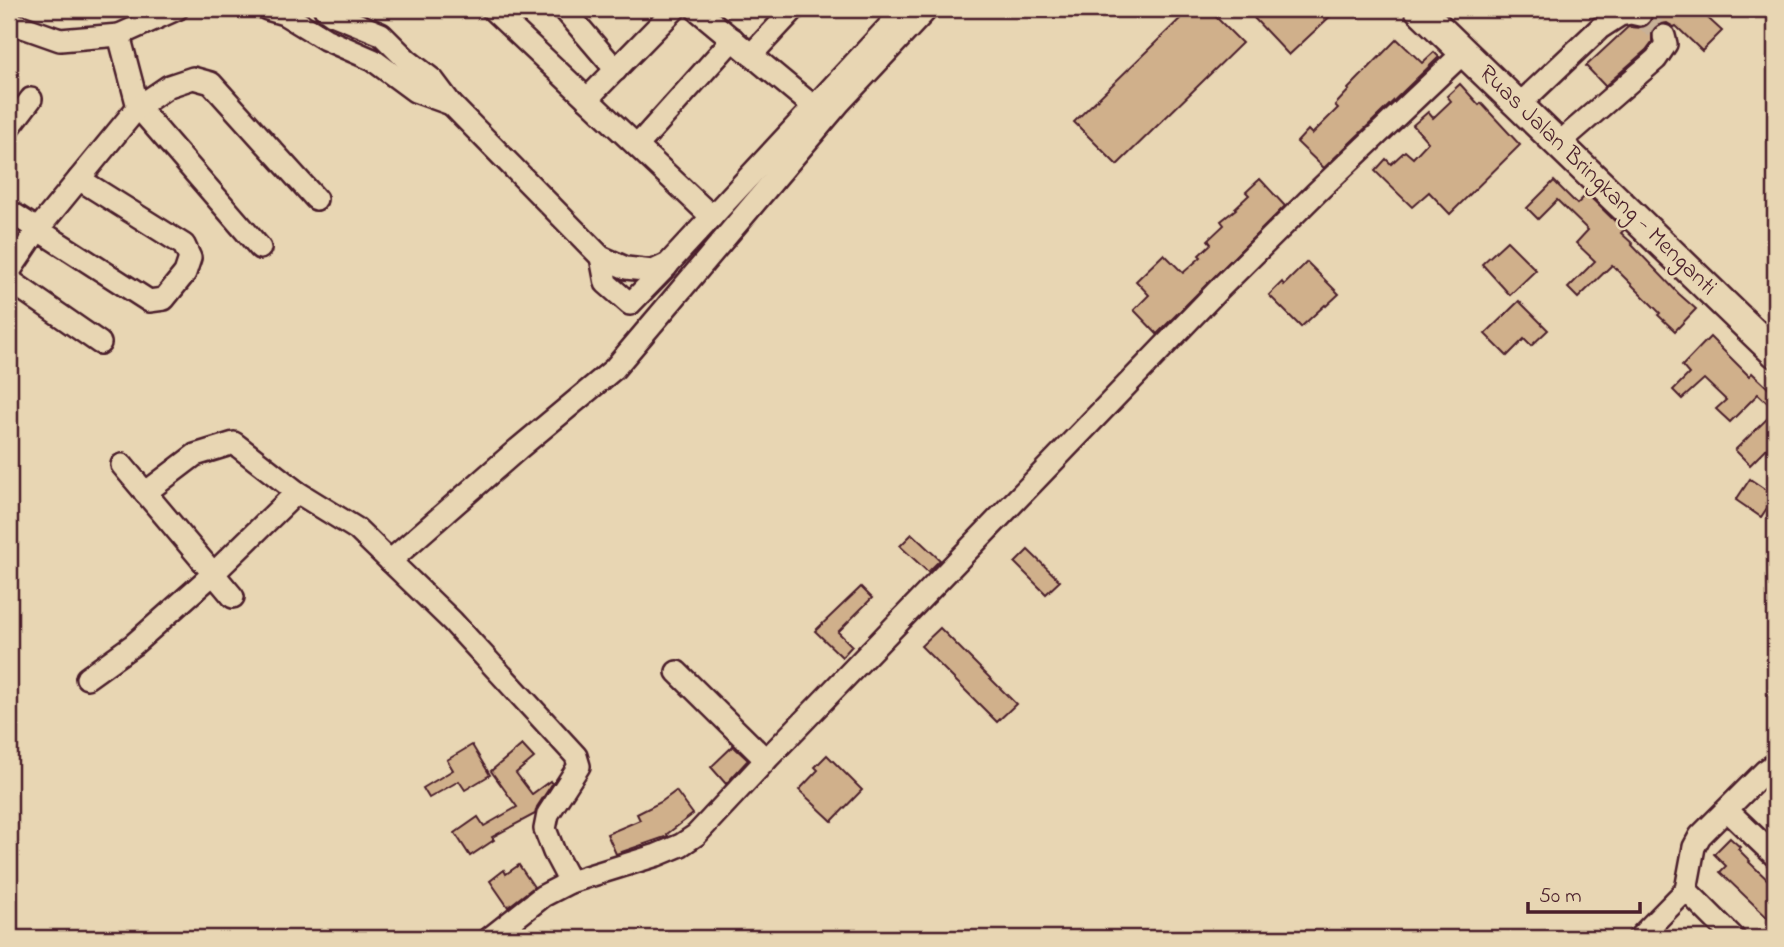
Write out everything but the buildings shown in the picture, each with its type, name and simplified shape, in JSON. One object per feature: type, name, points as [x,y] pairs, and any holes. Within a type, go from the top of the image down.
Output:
[{"type":"main road","name":"Ruas Jalan Bringkang - Menganti","points":[[1419,9],[1775,353]]},
{"type":"street","points":[[9,22],[60,40],[119,35],[177,9]]},
{"type":"street","points":[[267,9],[284,14],[325,39],[373,60],[415,91],[451,104]]},
{"type":"street","points":[[492,9],[712,218]]},
{"type":"street","points":[[564,9],[615,69]]},
{"type":"street","points":[[587,99],[675,9]]},
{"type":"street","points":[[696,9],[814,107]]},
{"type":"street","points":[[751,55],[794,9]]},
{"type":"street","points":[[601,257],[606,282],[630,304],[905,9]]},
{"type":"street","points":[[390,561],[614,369],[841,102],[927,9]]},
{"type":"street","points":[[325,39],[328,11],[381,34],[407,61],[433,80],[451,104],[601,257],[626,268],[653,271],[668,264]]},
{"type":"street","points":[[1519,104],[1600,28],[1620,15],[1640,15]]},
{"type":"street","points":[[119,35],[138,107],[260,248]]},
{"type":"street","points":[[1558,144],[1656,60],[1666,44],[1664,36]]},
{"type":"street","points":[[637,146],[733,39]]},
{"type":"street","points":[[490,938],[543,896],[570,882],[657,855],[696,835],[1219,289],[1464,52]]},
{"type":"street","points":[[100,343],[12,282],[9,272],[38,229],[138,107],[169,86],[193,78],[211,83],[316,199]]},
{"type":"street","points":[[9,128],[31,99]]},
{"type":"street","points":[[9,211],[149,301],[164,299],[185,273],[190,258],[184,245],[79,179]]},
{"type":"street","points":[[145,493],[195,455],[234,443],[297,492],[357,529],[452,621],[576,756],[579,766],[548,814],[545,829],[570,882]]},
{"type":"street","points":[[122,465],[233,597]]},
{"type":"street","points":[[87,678],[133,645],[213,574],[297,492]]},
{"type":"street","points":[[677,672],[766,760]]},
{"type":"street","points":[[1639,938],[1686,890],[1694,847],[1700,835],[1775,764]]},
{"type":"street","points":[[1727,810],[1775,856]]},
{"type":"street","points":[[1686,890],[1734,938]]},
{"type":"tunnel","points":[[1640,15],[1664,36]]}]
